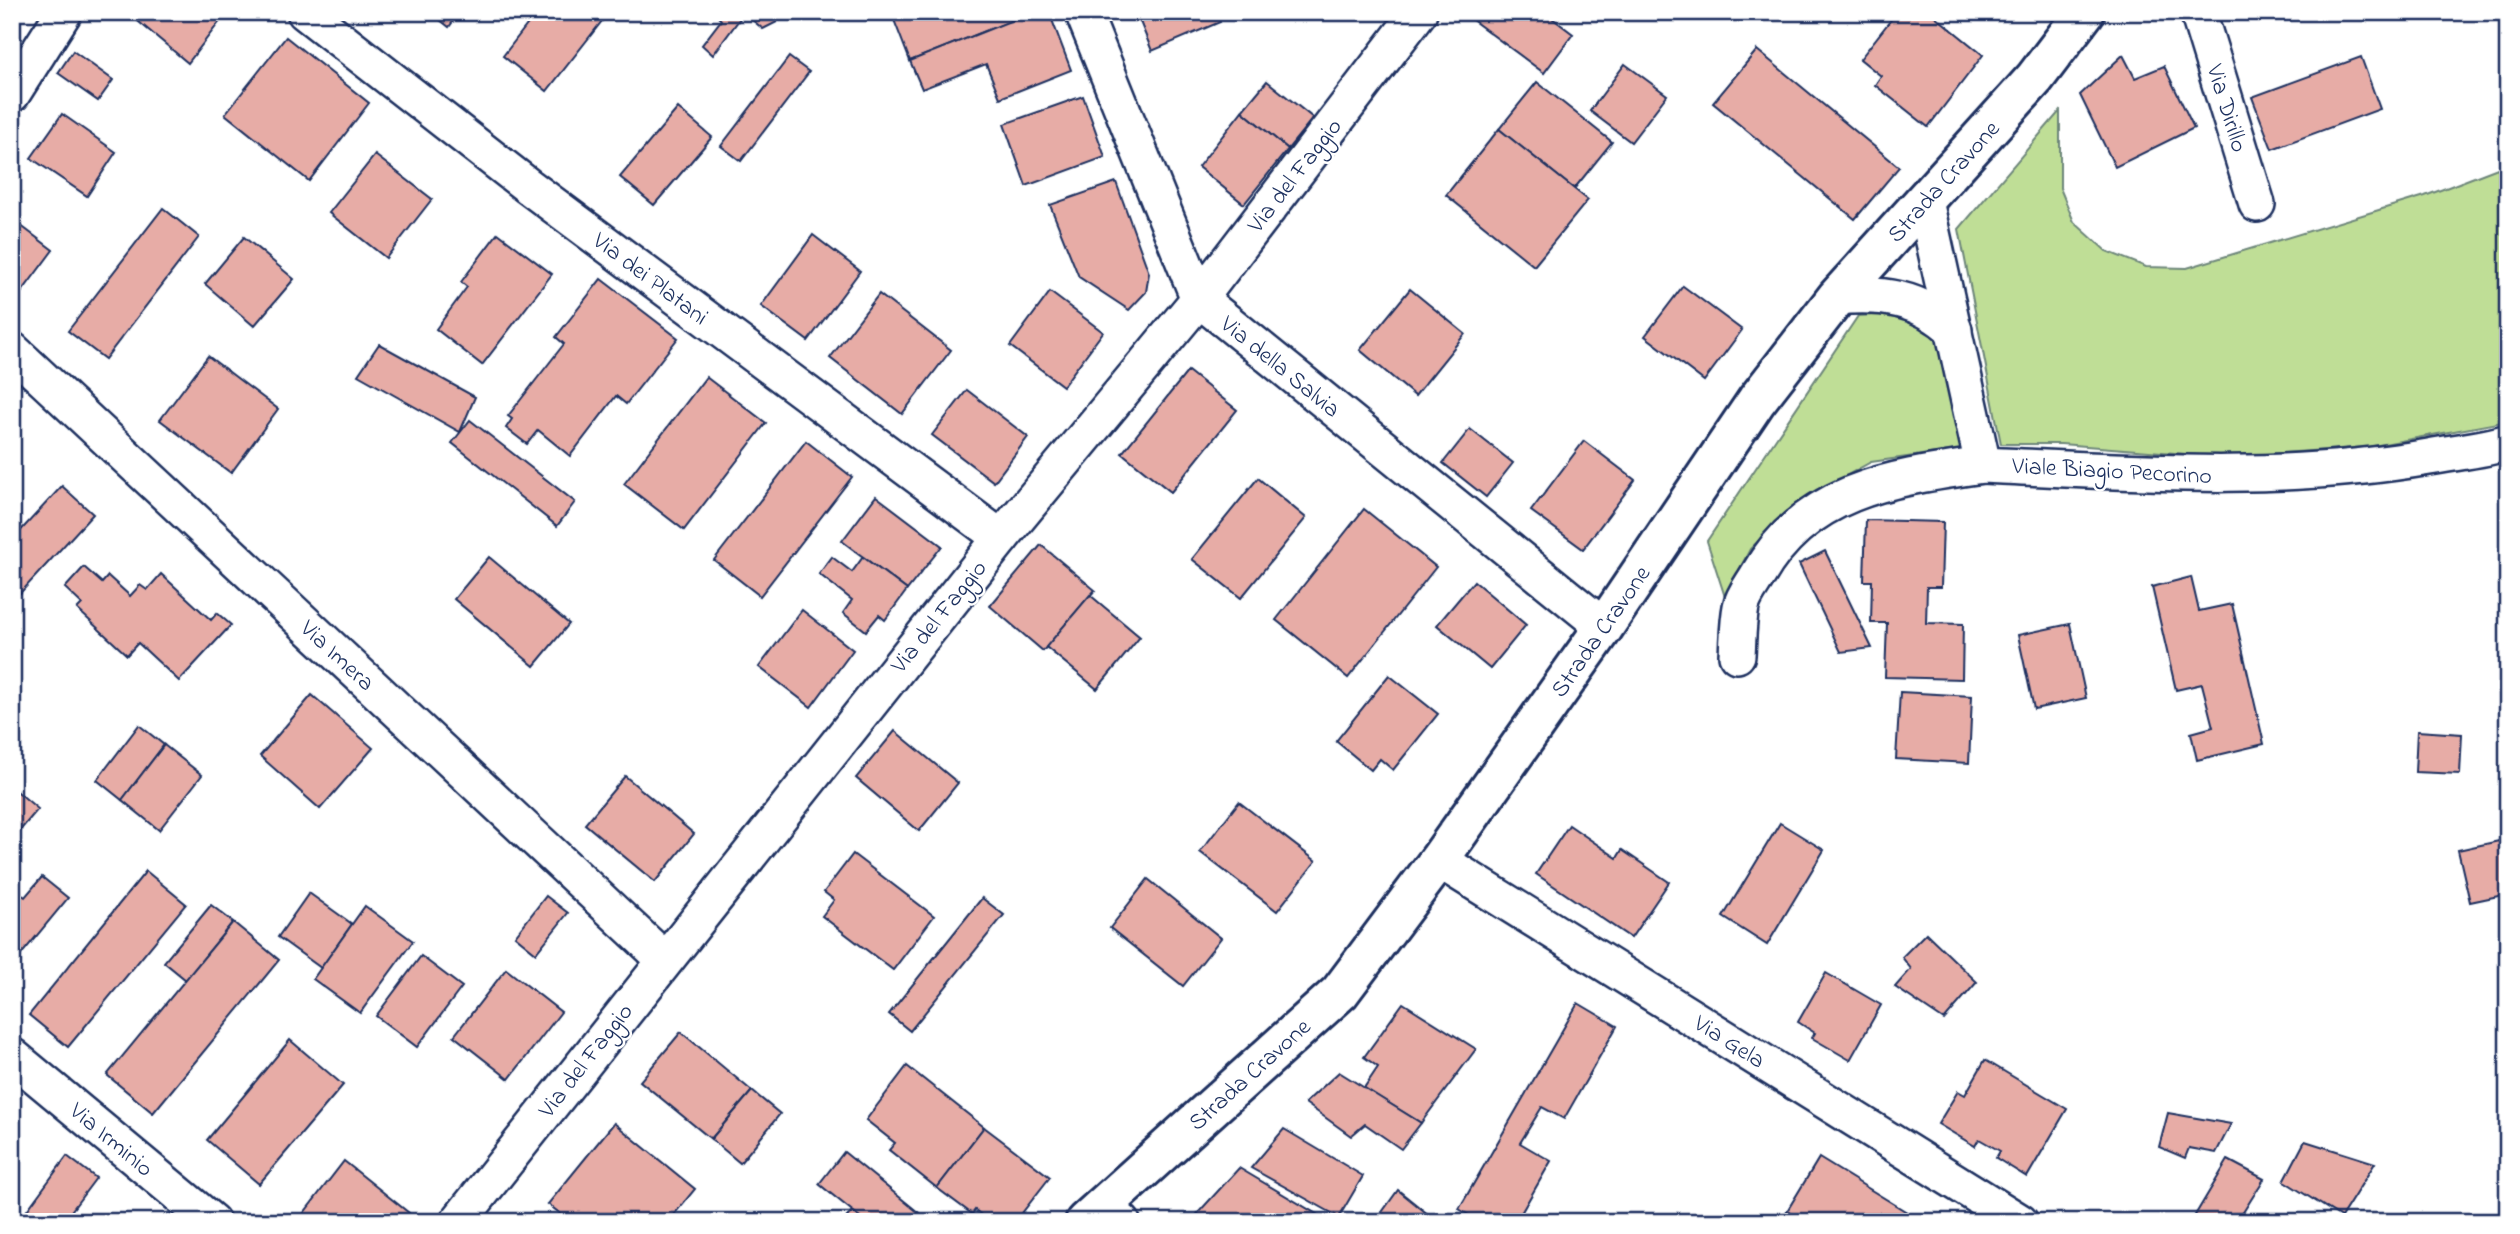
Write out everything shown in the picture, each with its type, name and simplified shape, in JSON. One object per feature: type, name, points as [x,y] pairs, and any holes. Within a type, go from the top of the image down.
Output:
[{"type":"street","points":[[12,94],[64,12]]},
{"type":"street","name":"Via dei Platani","points":[[306,12],[528,186],[1001,538]]},
{"type":"street","name":"Via della Salvia","points":[[1083,12],[1199,299],[1604,627]]},
{"type":"street","name":"Via del Faggio","points":[[458,1222],[664,959],[1001,538],[1199,299],[1419,12]]},
{"type":"street","name":"Strada Cravone","points":[[1103,1217],[1340,992],[1439,860],[1604,627],[1757,400],[1837,297],[2035,78],[2085,12]]},
{"type":"street","name":"Via Dirillo","points":[[2198,12],[2257,204]]},
{"type":"street","name":"Viale Biagio Pecorino","points":[[1925,201],[1983,465],[2218,475],[2287,474],[2372,467],[2508,442]]},
{"type":"street","points":[[1837,297],[1872,294],[1899,297],[1933,313],[1954,330]]},
{"type":"street","name":"Via Imera","points":[[12,350],[664,959]]},
{"type":"street","points":[[1737,655],[1741,606],[1767,560],[1804,521],[1845,494],[1884,481],[1983,465]]},
{"type":"street","name":"Via Gela","points":[[1439,860],[2020,1222]]},
{"type":"street","name":"Via Irminio","points":[[12,1056],[212,1222]]},
{"type":"green space","points":[[2060,111],[2060,188],[2074,222],[2106,251],[2146,267],[2187,268],[2425,196],[2508,164],[2508,421],[2368,447],[2225,457],[2061,444],[2001,444],[1959,229]]},
{"type":"green space","points":[[1878,315],[1927,324],[1942,339],[1965,449],[1871,462],[1797,503],[1750,549],[1725,597],[1707,541],[1858,316]]},
{"type":"building","points":[[127,12],[227,12],[188,63]]},
{"type":"building","points":[[430,12],[460,12],[449,27]]},
{"type":"building","points":[[537,12],[591,12],[602,21],[547,91],[503,56]]},
{"type":"building","points":[[714,12],[774,12],[777,22],[763,29],[744,13],[713,55],[702,45],[721,20]]},
{"type":"building","points":[[891,12],[1033,12],[910,61]]},
{"type":"building","points":[[1033,12],[1049,12],[1071,70],[1000,98],[986,64],[922,89],[910,61]]},
{"type":"building","points":[[1136,12],[1216,12],[1220,22],[1152,51]]},
{"type":"building","points":[[1476,12],[1544,12],[1573,34],[1544,73],[1471,19]]},
{"type":"building","points":[[1897,12],[1930,12],[1983,55],[1928,127],[1875,85],[1881,76],[1860,59]]},
{"type":"building","points":[[286,37],[369,103],[309,181],[225,114]]},
{"type":"building","points":[[1757,50],[1899,167],[1855,219],[1713,103]]},
{"type":"building","points":[[73,51],[113,80],[98,101],[58,73]]},
{"type":"building","points":[[2123,55],[2135,78],[2164,66],[2194,128],[2115,167],[2080,95]]},
{"type":"building","points":[[789,57],[809,72],[741,161],[721,146]]},
{"type":"building","points":[[2361,57],[2380,109],[2272,149],[2252,97]]},
{"type":"building","points":[[1625,64],[1667,95],[1631,142],[1590,111]]},
{"type":"building","points":[[1267,81],[1313,118],[1288,149],[1242,111]]},
{"type":"building","points":[[1537,82],[1612,142],[1574,189],[1499,129]]},
{"type":"building","points":[[1083,96],[1105,157],[1026,186],[1004,124]]},
{"type":"building","points":[[678,108],[712,137],[654,205],[620,177]]},
{"type":"building","points":[[1242,111],[1288,149],[1244,204],[1198,167]]},
{"type":"building","points":[[62,114],[116,152],[87,196],[31,158]]},
{"type":"building","points":[[1499,129],[1588,200],[1534,266],[1446,195]]},
{"type":"building","points":[[375,155],[432,199],[386,258],[329,213]]},
{"type":"building","points":[[1116,182],[1149,273],[1146,292],[1129,310],[1079,277],[1050,205]]},
{"type":"building","points":[[163,208],[199,237],[105,359],[68,331]]},
{"type":"building","points":[[12,219],[53,250],[21,293],[12,286]]},
{"type":"building","points":[[498,233],[552,274],[482,365],[436,329],[467,287],[461,282]]},
{"type":"building","points":[[813,235],[860,271],[808,341],[761,306]]},
{"type":"building","points":[[244,237],[294,279],[254,326],[205,284]]},
{"type":"building","points":[[601,279],[678,338],[626,404],[616,396],[570,456],[538,430],[527,444],[506,428],[512,419],[508,416],[564,344],[556,337]]},
{"type":"building","points":[[1683,286],[1742,330],[1704,381],[1645,336]]},
{"type":"building","points":[[1410,289],[1465,334],[1415,396],[1360,350]]},
{"type":"building","points":[[1050,292],[1103,332],[1063,386],[1010,346]]},
{"type":"building","points":[[879,294],[951,350],[902,414],[830,358]]},
{"type":"building","points":[[379,344],[475,397],[460,432],[358,375]]},
{"type":"building","points":[[208,356],[278,409],[231,473],[160,420]]},
{"type":"building","points":[[1188,371],[1237,410],[1171,492],[1122,453]]},
{"type":"building","points":[[706,377],[766,423],[684,530],[624,484]]},
{"type":"building","points":[[967,390],[1028,437],[994,482],[932,435]]},
{"type":"building","points":[[470,420],[575,502],[557,526],[452,443]]},
{"type":"building","points":[[1470,429],[1513,463],[1486,497],[1443,463]]},
{"type":"building","points":[[806,441],[852,477],[760,596],[714,560]]},
{"type":"building","points":[[1584,441],[1635,480],[1583,549],[1531,511]]},
{"type":"building","points":[[1258,478],[1306,518],[1241,598],[1192,559]]},
{"type":"building","points":[[62,486],[93,514],[12,602],[12,540]]},
{"type":"building","points":[[876,496],[942,546],[907,590],[842,541]]},
{"type":"building","points":[[1364,509],[1436,567],[1348,678],[1276,620]]},
{"type":"building","points":[[1866,520],[1943,522],[1941,587],[1927,587],[1926,623],[1963,624],[1962,679],[1885,677],[1887,623],[1871,623],[1872,581],[1864,581]]},
{"type":"building","points":[[1041,545],[1095,590],[1043,651],[990,606]]},
{"type":"building","points":[[1825,551],[1872,648],[1841,652],[1799,564]]},
{"type":"building","points":[[489,557],[569,624],[534,666],[454,599]]},
{"type":"building","points":[[832,557],[852,572],[863,557],[907,590],[885,620],[879,615],[866,631],[843,613],[852,600],[819,574]]},
{"type":"building","points":[[84,567],[102,583],[108,576],[130,596],[140,585],[147,590],[161,574],[211,620],[217,613],[231,625],[179,681],[138,643],[127,655],[77,609],[82,604],[65,588]]},
{"type":"building","points":[[2191,577],[2199,611],[2232,604],[2264,744],[2197,760],[2191,733],[2213,727],[2202,684],[2176,690],[2152,587]]},
{"type":"building","points":[[1474,581],[1526,625],[1490,669],[1437,625]]},
{"type":"building","points":[[1090,595],[1140,637],[1097,689],[1046,647]]},
{"type":"building","points":[[802,610],[853,650],[811,707],[759,667]]},
{"type":"building","points":[[2070,624],[2086,698],[2034,709],[2018,635]]},
{"type":"building","points":[[1389,675],[1438,714],[1393,770],[1380,759],[1371,770],[1336,741]]},
{"type":"building","points":[[1900,692],[1972,696],[1969,763],[1896,759]]},
{"type":"building","points":[[312,695],[373,748],[320,809],[260,756]]},
{"type":"building","points":[[139,725],[164,745],[122,800],[97,780]]},
{"type":"building","points":[[895,731],[958,783],[919,831],[856,778]]},
{"type":"building","points":[[2417,731],[2462,734],[2460,774],[2415,772]]},
{"type":"building","points":[[164,745],[202,775],[159,830],[122,800]]},
{"type":"building","points":[[625,776],[694,834],[655,882],[585,824]]},
{"type":"building","points":[[12,787],[38,809],[12,840]]},
{"type":"building","points":[[1239,802],[1316,861],[1277,911],[1200,852]]},
{"type":"building","points":[[1780,823],[1824,850],[1767,945],[1723,917]]},
{"type":"building","points":[[1569,825],[1617,858],[1622,850],[1669,882],[1631,938],[1536,874]]},
{"type":"building","points":[[2508,839],[2508,894],[2470,902],[2458,850]]},
{"type":"building","points":[[853,854],[934,916],[893,970],[822,916],[834,900],[824,892]]},
{"type":"building","points":[[146,871],[186,904],[68,1047],[29,1015]]},
{"type":"building","points":[[42,877],[68,898],[16,961],[12,958],[12,887],[25,897]]},
{"type":"building","points":[[1148,879],[1221,938],[1183,986],[1110,928]]},
{"type":"building","points":[[309,893],[352,924],[321,968],[278,937]]},
{"type":"building","points":[[546,896],[568,913],[536,953],[515,936]]},
{"type":"building","points":[[982,898],[1004,915],[910,1031],[889,1014]]},
{"type":"building","points":[[211,905],[233,922],[186,980],[164,962]]},
{"type":"building","points":[[365,906],[413,941],[360,1013],[313,979]]},
{"type":"building","points":[[233,922],[279,960],[153,1113],[107,1075]]},
{"type":"building","points":[[1926,933],[1977,982],[1944,1020],[1895,987],[1911,969],[1902,957]]},
{"type":"building","points":[[421,956],[462,987],[417,1047],[376,1016]]},
{"type":"building","points":[[506,969],[561,1012],[509,1079],[454,1036]]},
{"type":"building","points":[[1826,973],[1881,1005],[1850,1060],[1812,1038],[1815,1033],[1798,1022]]},
{"type":"building","points":[[1403,1003],[1476,1049],[1421,1123],[1364,1088],[1378,1067],[1364,1057]]},
{"type":"building","points":[[1578,1003],[1617,1026],[1564,1119],[1542,1107],[1520,1143],[1551,1161],[1516,1222],[1480,1222],[1459,1209]]},
{"type":"building","points":[[681,1032],[752,1091],[711,1139],[640,1081]]},
{"type":"building","points":[[290,1040],[343,1085],[259,1184],[207,1140]]},
{"type":"building","points":[[1985,1060],[2067,1109],[2027,1177],[1996,1158],[2000,1151],[1979,1139],[1975,1146],[1938,1124],[1958,1091],[1965,1095]]},
{"type":"building","points":[[907,1066],[984,1127],[937,1188],[889,1150],[895,1143],[866,1120]]},
{"type":"building","points":[[1339,1072],[1421,1123],[1401,1149],[1365,1124],[1351,1136],[1305,1103]]},
{"type":"building","points":[[752,1091],[780,1114],[740,1163],[711,1139]]},
{"type":"building","points":[[2168,1113],[2231,1124],[2216,1153],[2189,1148],[2185,1158],[2159,1147]]},
{"type":"building","points":[[614,1123],[695,1189],[668,1222],[571,1222],[548,1204]]},
{"type":"building","points":[[984,1127],[1050,1177],[1015,1222],[990,1222],[975,1210],[972,1214],[937,1188]]},
{"type":"building","points":[[1284,1129],[1363,1176],[1339,1217],[1251,1168]]},
{"type":"building","points":[[2305,1141],[2375,1163],[2341,1217],[2284,1181]]},
{"type":"building","points":[[844,1152],[919,1213],[912,1222],[866,1222],[819,1184]]},
{"type":"building","points":[[67,1156],[96,1178],[63,1222],[36,1222],[25,1213]]},
{"type":"building","points":[[1819,1158],[1923,1222],[1804,1222],[1787,1211]]},
{"type":"building","points":[[2228,1160],[2264,1179],[2237,1222],[2191,1222]]},
{"type":"building","points":[[344,1161],[409,1213],[403,1222],[297,1222]]},
{"type":"building","points":[[1239,1168],[1330,1222],[1210,1222],[1197,1214]]},
{"type":"building","points":[[1398,1190],[1429,1215],[1425,1222],[1375,1222]]},
{"type":"building","points":[[852,1211],[866,1222],[843,1222]]},
{"type":"building","points":[[1787,1211],[1804,1222],[1780,1222]]}]
